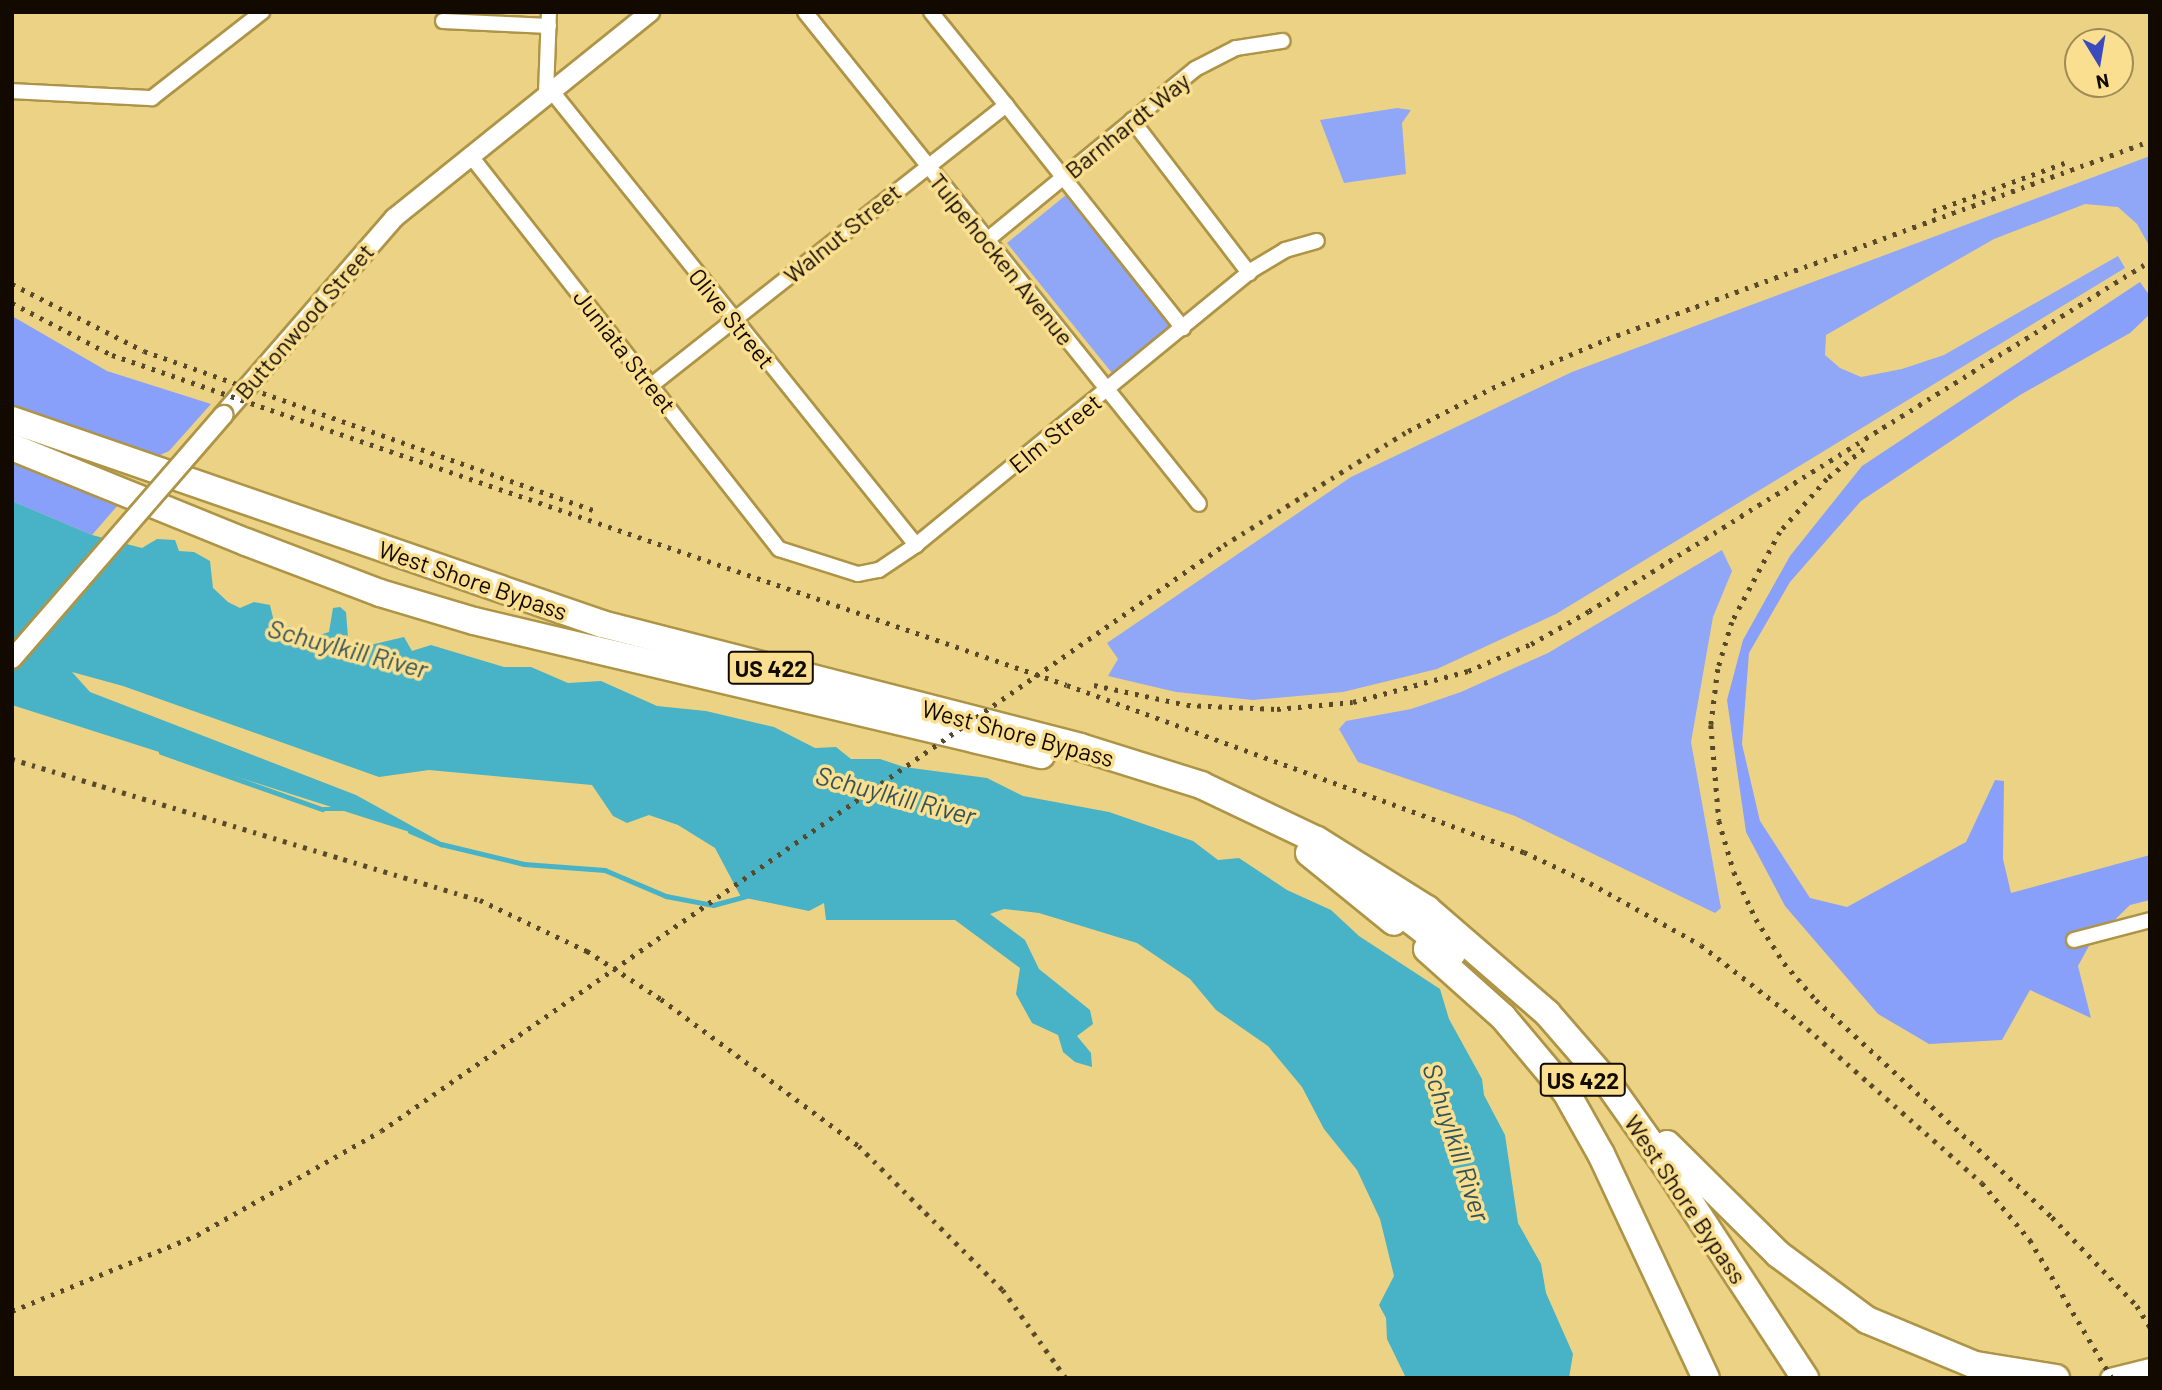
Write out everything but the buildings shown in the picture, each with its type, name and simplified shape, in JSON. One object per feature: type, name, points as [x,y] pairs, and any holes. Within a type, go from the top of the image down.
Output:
[{"type":"highway","name":"West Shore Bypass","points":[[12,420],[602,624],[1080,747],[1201,785],[1317,840],[1427,909],[1501,969],[1607,1082],[1805,1378]]},
{"type":"highway","name":"West Shore Bypass","points":[[12,447],[380,593],[565,643],[1099,769],[1195,801],[1309,853],[1414,922],[1474,969],[1540,1031],[1615,1121],[1783,1378]]},
{"type":"highway","points":[[1309,853],[1478,991],[1566,1092],[1601,1154],[1706,1378]]},
{"type":"highway","points":[[1501,969],[1578,1031],[1692,1171],[1778,1254],[1824,1290],[1867,1320],[1935,1352],[1992,1370],[2056,1378]]},
{"type":"street","points":[[12,92],[152,98],[262,12]]},
{"type":"street","name":"Buttonwood Street","points":[[12,659],[394,218],[548,91],[650,12]]},
{"type":"street","name":"Tulpehocken Avenue","points":[[806,12],[1199,505]]},
{"type":"street","points":[[932,12],[1183,328]]},
{"type":"street","points":[[443,21],[549,19],[548,91]]},
{"type":"street","name":"Barnhardt Way","points":[[986,240],[1132,120],[1222,53],[1283,41]]},
{"type":"street","name":"Olive Street","points":[[548,91],[916,545]]},
{"type":"street","name":"Walnut Street","points":[[653,384],[1006,105]]},
{"type":"street","points":[[1132,120],[1249,273]]},
{"type":"street","name":"Juniata Street","points":[[470,155],[653,384],[779,549]]},
{"type":"street","name":"Elm Street","points":[[779,549],[858,574],[880,570],[916,545],[1108,391],[1249,273],[1284,250],[1317,241]]},
{"type":"street","points":[[2074,940],[2150,919]]},
{"type":"street","points":[[2110,1378],[2150,1368]]},
{"type":"shaded area","points":[[1397,108],[1411,110],[1402,123],[1406,174],[1344,183],[1320,120]]},
{"type":"shaded area","points":[[2150,156],[2150,247],[2137,224],[2118,207],[2085,204],[1994,239],[1826,335],[1825,355],[1840,368],[1861,377],[1902,369],[1944,355],[2118,256],[2125,268],[1556,614],[1437,669],[1343,692],[1253,700],[1176,692],[1108,676],[1118,659],[1107,643],[1351,477],[1572,372]]},
{"type":"shaded area","points":[[1066,195],[1171,325],[1112,373],[1007,243]]},
{"type":"shaded area","points":[[2140,282],[2150,296],[2150,314],[2130,333],[2020,395],[1861,501],[1790,582],[1749,653],[1742,744],[1760,821],[1810,898],[1847,907],[1966,842],[1995,780],[2004,781],[2003,859],[2011,893],[2150,855],[2150,900],[2130,905],[2090,944],[2078,966],[2091,1018],[2030,990],[2002,1040],[1929,1044],[1878,1014],[1785,906],[1746,832],[1727,700],[1743,640],[1790,556],[1862,466]]},
{"type":"shaded area","points":[[12,316],[107,371],[211,404],[169,451],[158,456],[12,409]]},
{"type":"shaded area","points":[[12,463],[118,505],[92,535],[12,501]]},
{"type":"shaded area","points":[[1722,550],[1732,571],[1713,617],[1691,742],[1721,908],[1715,913],[1515,816],[1358,762],[1339,729],[1346,721],[1411,709],[1461,692],[1548,653]]},
{"type":"water","name":"Schuylkill River","points":[[12,501],[92,535],[142,548],[157,539],[175,540],[179,551],[194,552],[210,561],[213,588],[228,602],[240,608],[254,602],[270,605],[275,626],[291,626],[303,640],[329,632],[333,608],[340,607],[346,612],[349,650],[404,637],[412,651],[431,645],[504,667],[531,667],[568,683],[601,681],[657,706],[706,711],[774,727],[815,748],[836,747],[851,759],[880,759],[904,767],[987,778],[1023,796],[1109,812],[1193,841],[1218,860],[1239,858],[1287,890],[1331,910],[1359,936],[1440,989],[1449,1019],[1482,1079],[1484,1095],[1505,1135],[1518,1223],[1541,1264],[1546,1293],[1573,1354],[1569,1378],[1406,1378],[1387,1339],[1386,1318],[1379,1305],[1394,1276],[1380,1219],[1357,1170],[1324,1129],[1302,1087],[1268,1046],[1216,1010],[1190,979],[1137,943],[1039,913],[1004,909],[990,914],[1025,940],[1039,969],[1090,1010],[1093,1024],[1077,1036],[1091,1053],[1092,1067],[1075,1062],[1063,1052],[1058,1035],[1032,1023],[1016,994],[1020,968],[955,920],[826,920],[824,903],[809,911],[741,897],[715,848],[678,825],[649,815],[627,823],[613,816],[592,785],[429,770],[379,777],[123,686],[72,672],[90,692],[356,795],[441,842],[12,705]]},
{"type":"waterway","points":[[161,752],[322,809],[342,809]]},
{"type":"waterway","points":[[410,831],[441,844],[524,864],[605,870],[666,896],[713,905],[746,896]]},
{"type":"railway","points":[[12,1311],[197,1235],[381,1131],[1224,545],[1408,431],[1492,388],[1607,339],[2150,141]]},
{"type":"railway","points":[[1933,211],[2064,163]]},
{"type":"railway","points":[[1094,685],[1187,705],[1277,709],[1353,702],[1468,671],[1531,644],[1589,611],[2150,261]]},
{"type":"railway","points":[[12,284],[144,351],[595,511]]},
{"type":"railway","points":[[12,303],[112,355],[1067,685],[1524,852],[1590,883],[1701,945],[1800,1022],[1982,1183],[2030,1240],[2112,1378]]},
{"type":"railway","points":[[1864,449],[1827,479],[1780,532],[1732,622],[1718,669],[1711,725],[1719,821],[1734,872],[1756,919],[1784,963],[1816,1000],[2052,1217],[2137,1306],[2150,1327]]},
{"type":"railway","points":[[12,759],[480,900],[587,951],[661,999],[859,1146],[1003,1290],[1066,1378]]}]
